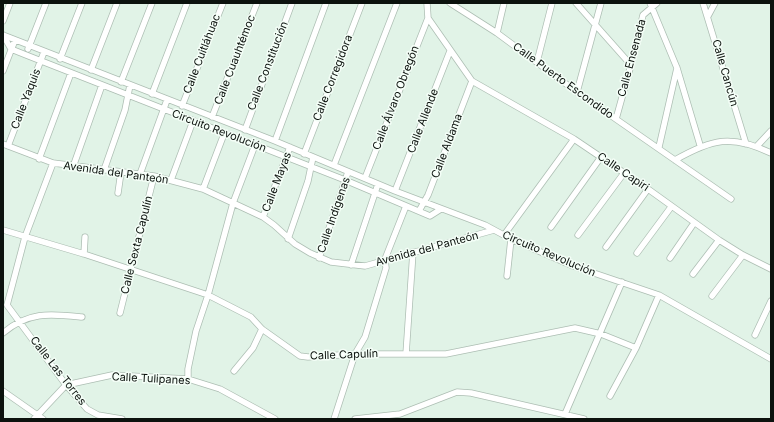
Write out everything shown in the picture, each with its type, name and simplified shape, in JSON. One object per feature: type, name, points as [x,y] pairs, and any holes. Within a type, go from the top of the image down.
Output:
[{"type":"street","points":[[3,21],[10,3]]},
{"type":"street","points":[[26,55],[46,3]]},
{"type":"street","points":[[60,58],[82,3]]},
{"type":"street","points":[[91,70],[117,3]]},
{"type":"street","points":[[122,82],[152,3]]},
{"type":"street","points":[[152,94],[187,3]]},
{"type":"street","name":"Calle Cuitláhuac","points":[[182,106],[222,3]]},
{"type":"street","name":"Calle Cuauhtémoc","points":[[212,117],[257,3]]},
{"type":"street","name":"Calle Constitución","points":[[245,130],[292,3]]},
{"type":"street","points":[[275,141],[326,3]]},
{"type":"street","name":"Calle Corregidora","points":[[304,154],[362,3]]},
{"type":"street","points":[[334,165],[397,3]]},
{"type":"street","points":[[427,3],[428,18],[472,81]]},
{"type":"street","name":"Calle Puerto Escondido","points":[[450,3],[497,33],[577,92],[659,147],[731,199]]},
{"type":"street","points":[[497,33],[504,3]]},
{"type":"street","points":[[537,62],[552,3]]},
{"type":"street","points":[[576,3],[631,65]]},
{"type":"street","points":[[577,92],[601,3]]},
{"type":"street","name":"Calle Ensenada","points":[[616,119],[643,15],[651,5],[657,3]]},
{"type":"street","name":"Calle Cancún","points":[[703,3],[746,144]]},
{"type":"street","points":[[708,16],[715,3]]},
{"type":"street","points":[[651,5],[677,68],[700,146]]},
{"type":"street","name":"Calle Álvaro Obregón","points":[[365,178],[428,18]]},
{"type":"street","name":"Circuito Revolución","points":[[3,34],[29,47],[275,141],[348,172],[494,230],[504,236],[573,266],[659,295],[771,359]]},
{"type":"street","name":"Circuito Revolución","points":[[3,34],[11,49],[40,61],[345,180],[430,216],[441,209]]},
{"type":"street","points":[[3,71],[15,40]]},
{"type":"street","name":"Calle Allende","points":[[395,191],[450,50]]},
{"type":"street","name":"Calle Yaquis","points":[[6,145],[44,52]]},
{"type":"street","points":[[659,147],[677,68]]},
{"type":"street","points":[[39,159],[71,73]]},
{"type":"street","name":"Calle Capiri","points":[[472,81],[574,139],[648,189],[719,240],[743,255],[771,269]]},
{"type":"street","name":"Calle Aldama","points":[[419,211],[428,195],[472,81]]},
{"type":"street","points":[[73,166],[102,85]]},
{"type":"street","points":[[104,170],[125,110],[130,86]]},
{"type":"street","points":[[140,174],[167,100]]},
{"type":"street","points":[[171,180],[193,121]]},
{"type":"street","points":[[757,146],[771,131]]},
{"type":"street","points":[[203,189],[224,134]]},
{"type":"street","points":[[504,236],[574,139]]},
{"type":"street","points":[[675,160],[700,146],[721,140],[757,146],[771,153]]},
{"type":"street","name":"Avenida del Panteón","points":[[6,145],[39,159],[53,163],[154,176],[203,189],[263,218],[274,225],[288,238],[319,258],[351,265],[365,266],[385,259],[494,230]]},
{"type":"street","points":[[188,379],[188,369],[196,331],[208,295],[233,203],[255,145]]},
{"type":"street","name":"Calle Mayas","points":[[263,218],[290,147]]},
{"type":"street","points":[[288,238],[308,181],[313,157]]},
{"type":"street","points":[[551,227],[601,157]]},
{"type":"street","points":[[5,304],[24,237],[53,163]]},
{"type":"street","points":[[118,193],[121,172]]},
{"type":"street","name":"Calle Indígenas","points":[[319,258],[348,172]]},
{"type":"street","points":[[578,235],[624,173]]},
{"type":"street","name":"Calle Sexta Capulín","points":[[120,313],[154,176]]},
{"type":"street","points":[[351,265],[378,184]]},
{"type":"street","points":[[606,246],[648,189]]},
{"type":"street","points":[[334,419],[355,354],[364,337],[379,292],[386,268],[385,259],[406,206]]},
{"type":"street","points":[[638,253],[671,206]]},
{"type":"street","points":[[670,258],[694,223]]},
{"type":"street","name":"Calle Capulín","points":[[3,230],[84,254],[208,295],[251,317],[262,329],[300,356],[308,357],[355,354],[446,354],[576,328],[601,334],[636,348]]},
{"type":"street","points":[[84,254],[85,237]]},
{"type":"street","points":[[508,276],[511,239]]},
{"type":"street","points":[[693,274],[719,240]]},
{"type":"street","points":[[406,354],[414,252]]},
{"type":"street","points":[[712,296],[743,255]]},
{"type":"street","points":[[565,414],[601,334],[622,282]]},
{"type":"street","points":[[610,396],[636,348],[659,295]]},
{"type":"street","points":[[755,334],[771,302]]},
{"type":"street","name":"Calle Las Torres","points":[[5,304],[20,321],[66,385],[87,409],[98,415],[122,419]]},
{"type":"street","points":[[3,333],[20,321],[46,314],[82,317]]},
{"type":"street","points":[[234,371],[253,348],[262,329]]},
{"type":"street","name":"Calle Tulipanes","points":[[66,385],[112,375],[188,379],[220,390],[275,419]]},
{"type":"street","points":[[36,417],[66,385]]},
{"type":"street","points":[[3,391],[36,417],[43,419]]},
{"type":"street","points":[[355,419],[399,417],[457,392],[472,393],[584,419]]}]
